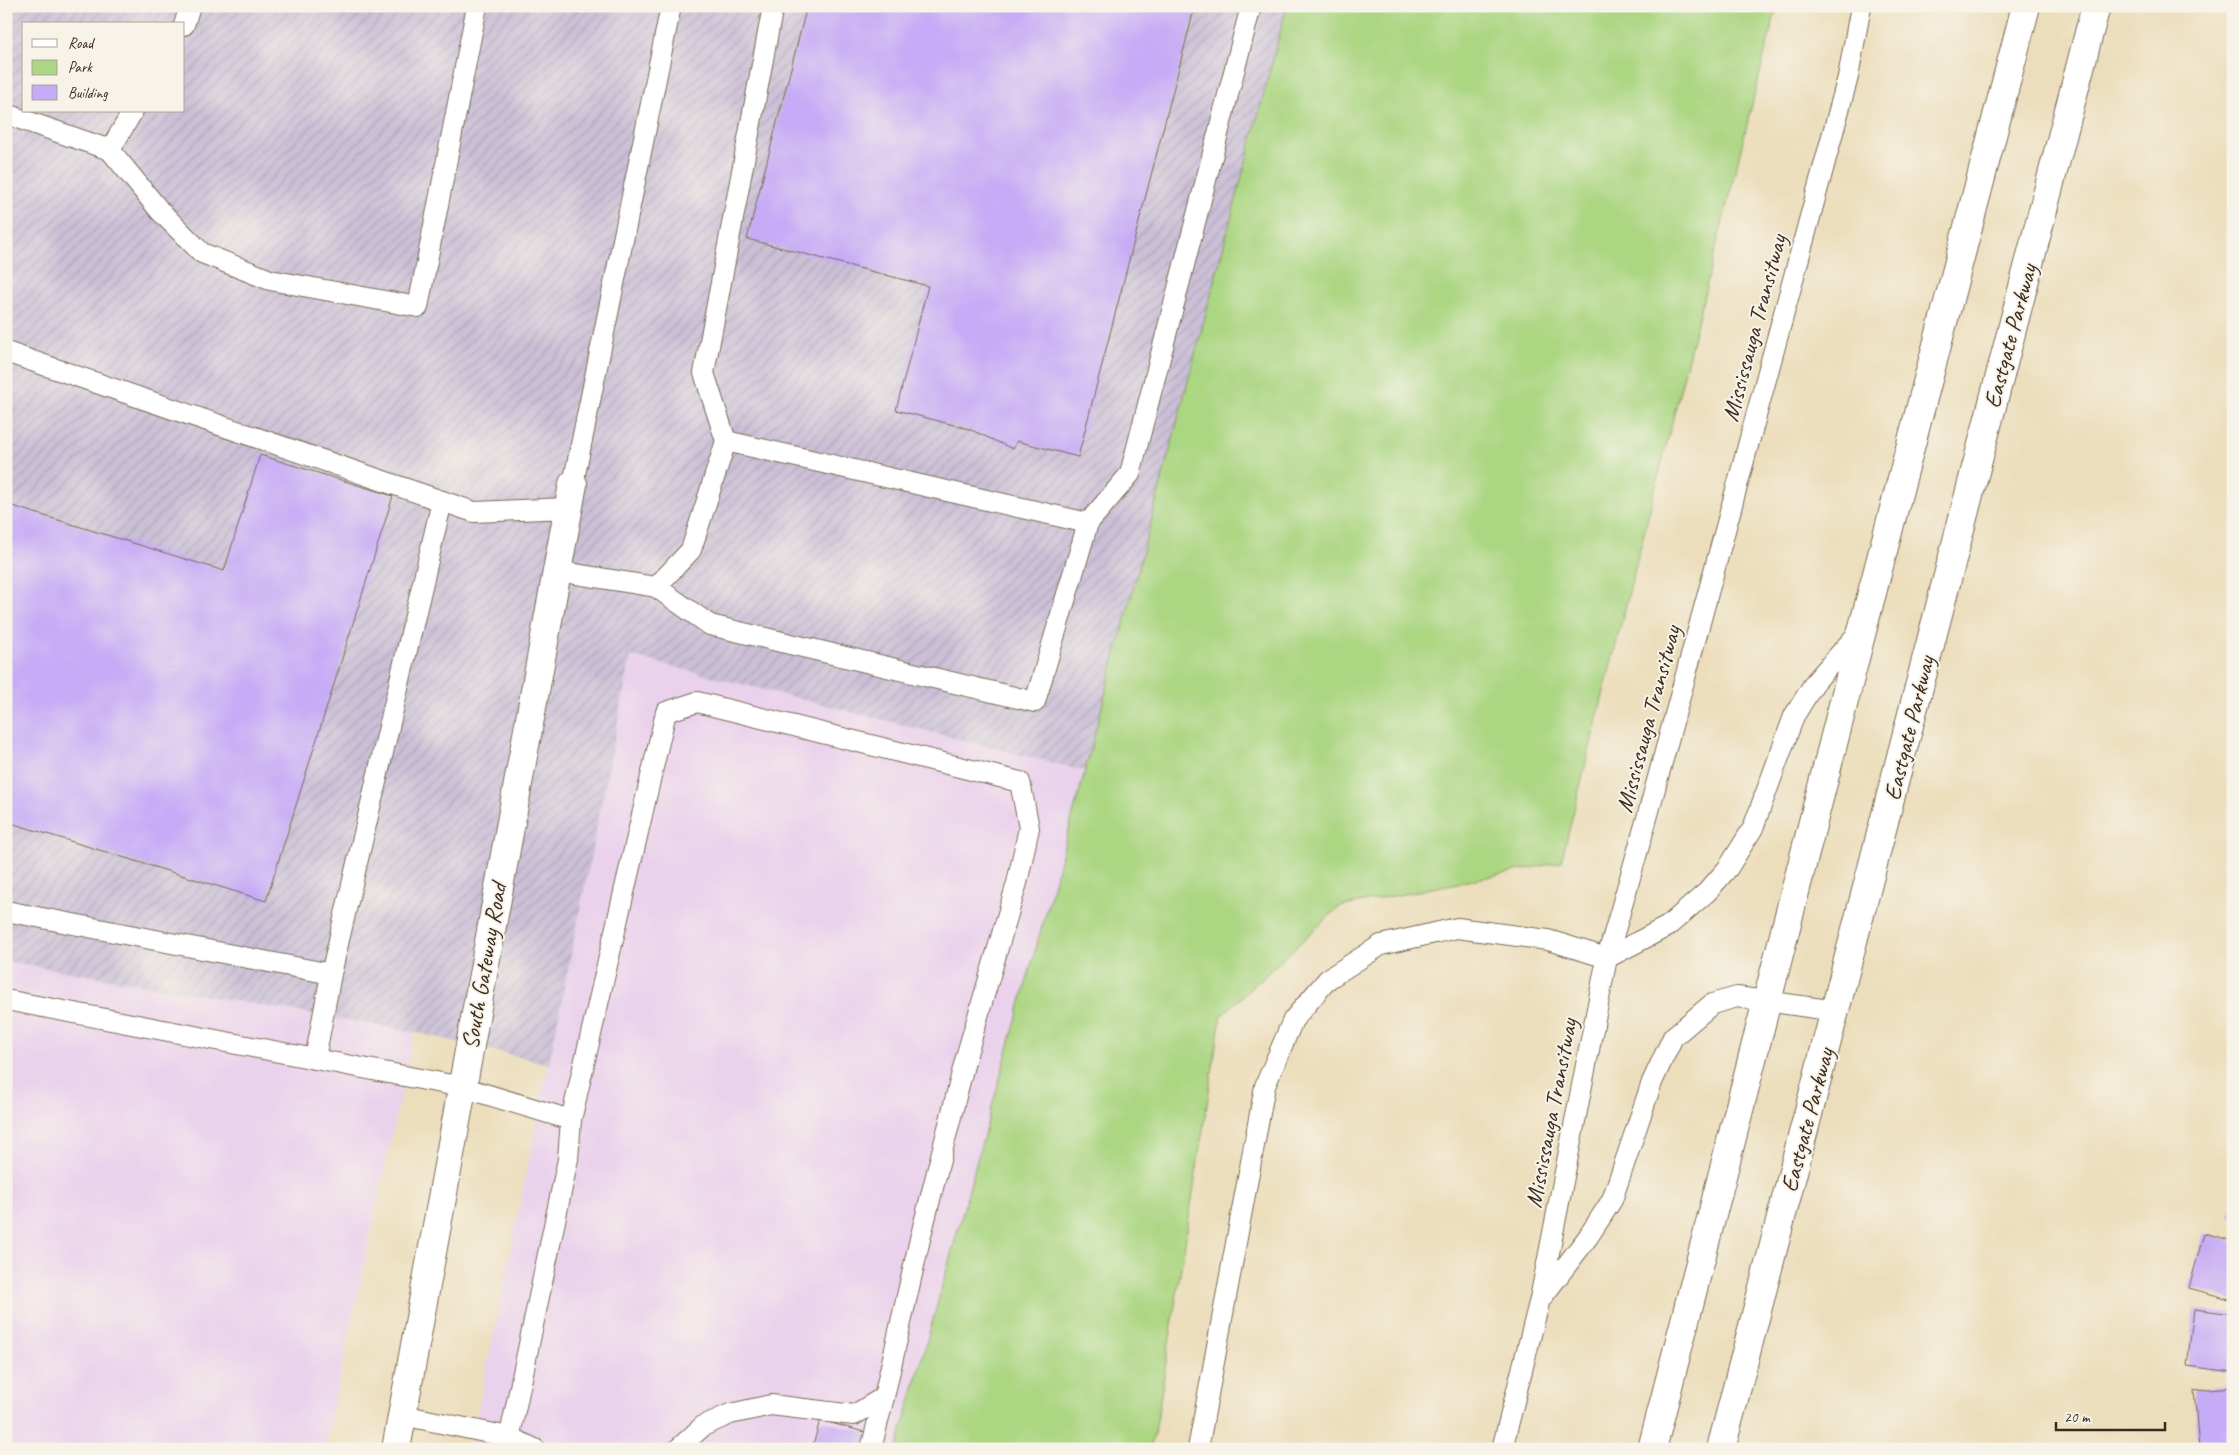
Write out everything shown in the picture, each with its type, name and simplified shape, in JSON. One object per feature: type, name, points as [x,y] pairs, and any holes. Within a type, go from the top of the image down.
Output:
[{"type":"main road","points":[[1652,1449],[1863,627],[2026,6]]},
{"type":"main road","name":"Eastgate Parkway","points":[[1721,1449],[2096,6]]},
{"type":"main road","name":"South Gateway Road","points":[[396,1449],[571,496]]},
{"type":"lane","points":[[185,22],[190,6]]},
{"type":"lane","points":[[6,114],[110,150],[160,211],[202,253],[270,280],[418,307],[476,6]]},
{"type":"lane","points":[[6,352],[474,512],[571,496],[671,6]]},
{"type":"lane","points":[[656,587],[691,550],[726,442],[704,372],[773,6]]},
{"type":"lane","points":[[557,571],[656,587],[710,625],[1035,702],[1088,523],[1130,474],[1251,6]]},
{"type":"lane","name":"Mississauga Transitway","points":[[1502,1449],[1540,1299],[1607,958],[1647,818],[1848,78],[1861,6]]},
{"type":"lane","points":[[110,150],[132,112]]},
{"type":"lane","points":[[726,442],[1088,523]]},
{"type":"lane","points":[[315,1059],[331,974],[442,501]]},
{"type":"lane","points":[[1198,1449],[1265,1086],[1293,1020],[1328,979],[1382,945],[1457,928],[1548,940],[1607,958],[1668,926],[1707,892],[1728,868],[1752,828],[1794,716],[1815,682],[1863,627]]},
{"type":"lane","points":[[508,1443],[568,1159],[571,1120],[666,712],[697,702],[1020,782],[1029,828],[1017,882],[966,1057],[920,1239],[871,1449]]},
{"type":"lane","points":[[6,911],[331,974]]},
{"type":"lane","points":[[1540,1299],[1588,1237],[1612,1200],[1652,1082],[1673,1037],[1712,1004],[1737,997],[1836,1011]]},
{"type":"lane","points":[[6,1000],[462,1087],[571,1120]]},
{"type":"lane","points":[[678,1449],[703,1426],[730,1414],[771,1405],[854,1415],[884,1397]]},
{"type":"lane","points":[[402,1415],[535,1449]]},
{"type":"shaded area","points":[[6,6],[1287,6],[1085,771],[631,656],[549,1064],[414,1032],[6,961]]},
{"type":"shaded area","points":[[631,656],[1085,771],[897,1449],[470,1449]]},
{"type":"shaded area","points":[[6,961],[414,1032],[324,1449],[6,1449]]},
{"type":"green space","points":[[1287,6],[1777,6],[1561,862],[1339,907],[1221,1016],[1156,1426],[1150,1449],[897,1449],[1085,771]]},
{"type":"building","points":[[807,6],[1195,6],[1078,457],[1017,441],[1013,449],[969,429],[896,410],[928,286],[747,239]]},
{"type":"building","points":[[260,455],[393,496],[266,901],[11,823],[6,836],[6,504],[224,571]]},
{"type":"building","points":[[2233,1205],[2233,1218],[2229,1217]]},
{"type":"building","points":[[2204,1233],[2233,1241],[2233,1300],[2189,1288]]},
{"type":"building","points":[[2194,1309],[2233,1314],[2233,1372],[2187,1366]]},
{"type":"building","points":[[2233,1387],[2233,1445],[2199,1449],[2194,1390]]},
{"type":"building","points":[[820,1420],[868,1433],[864,1449],[812,1449]]}]
